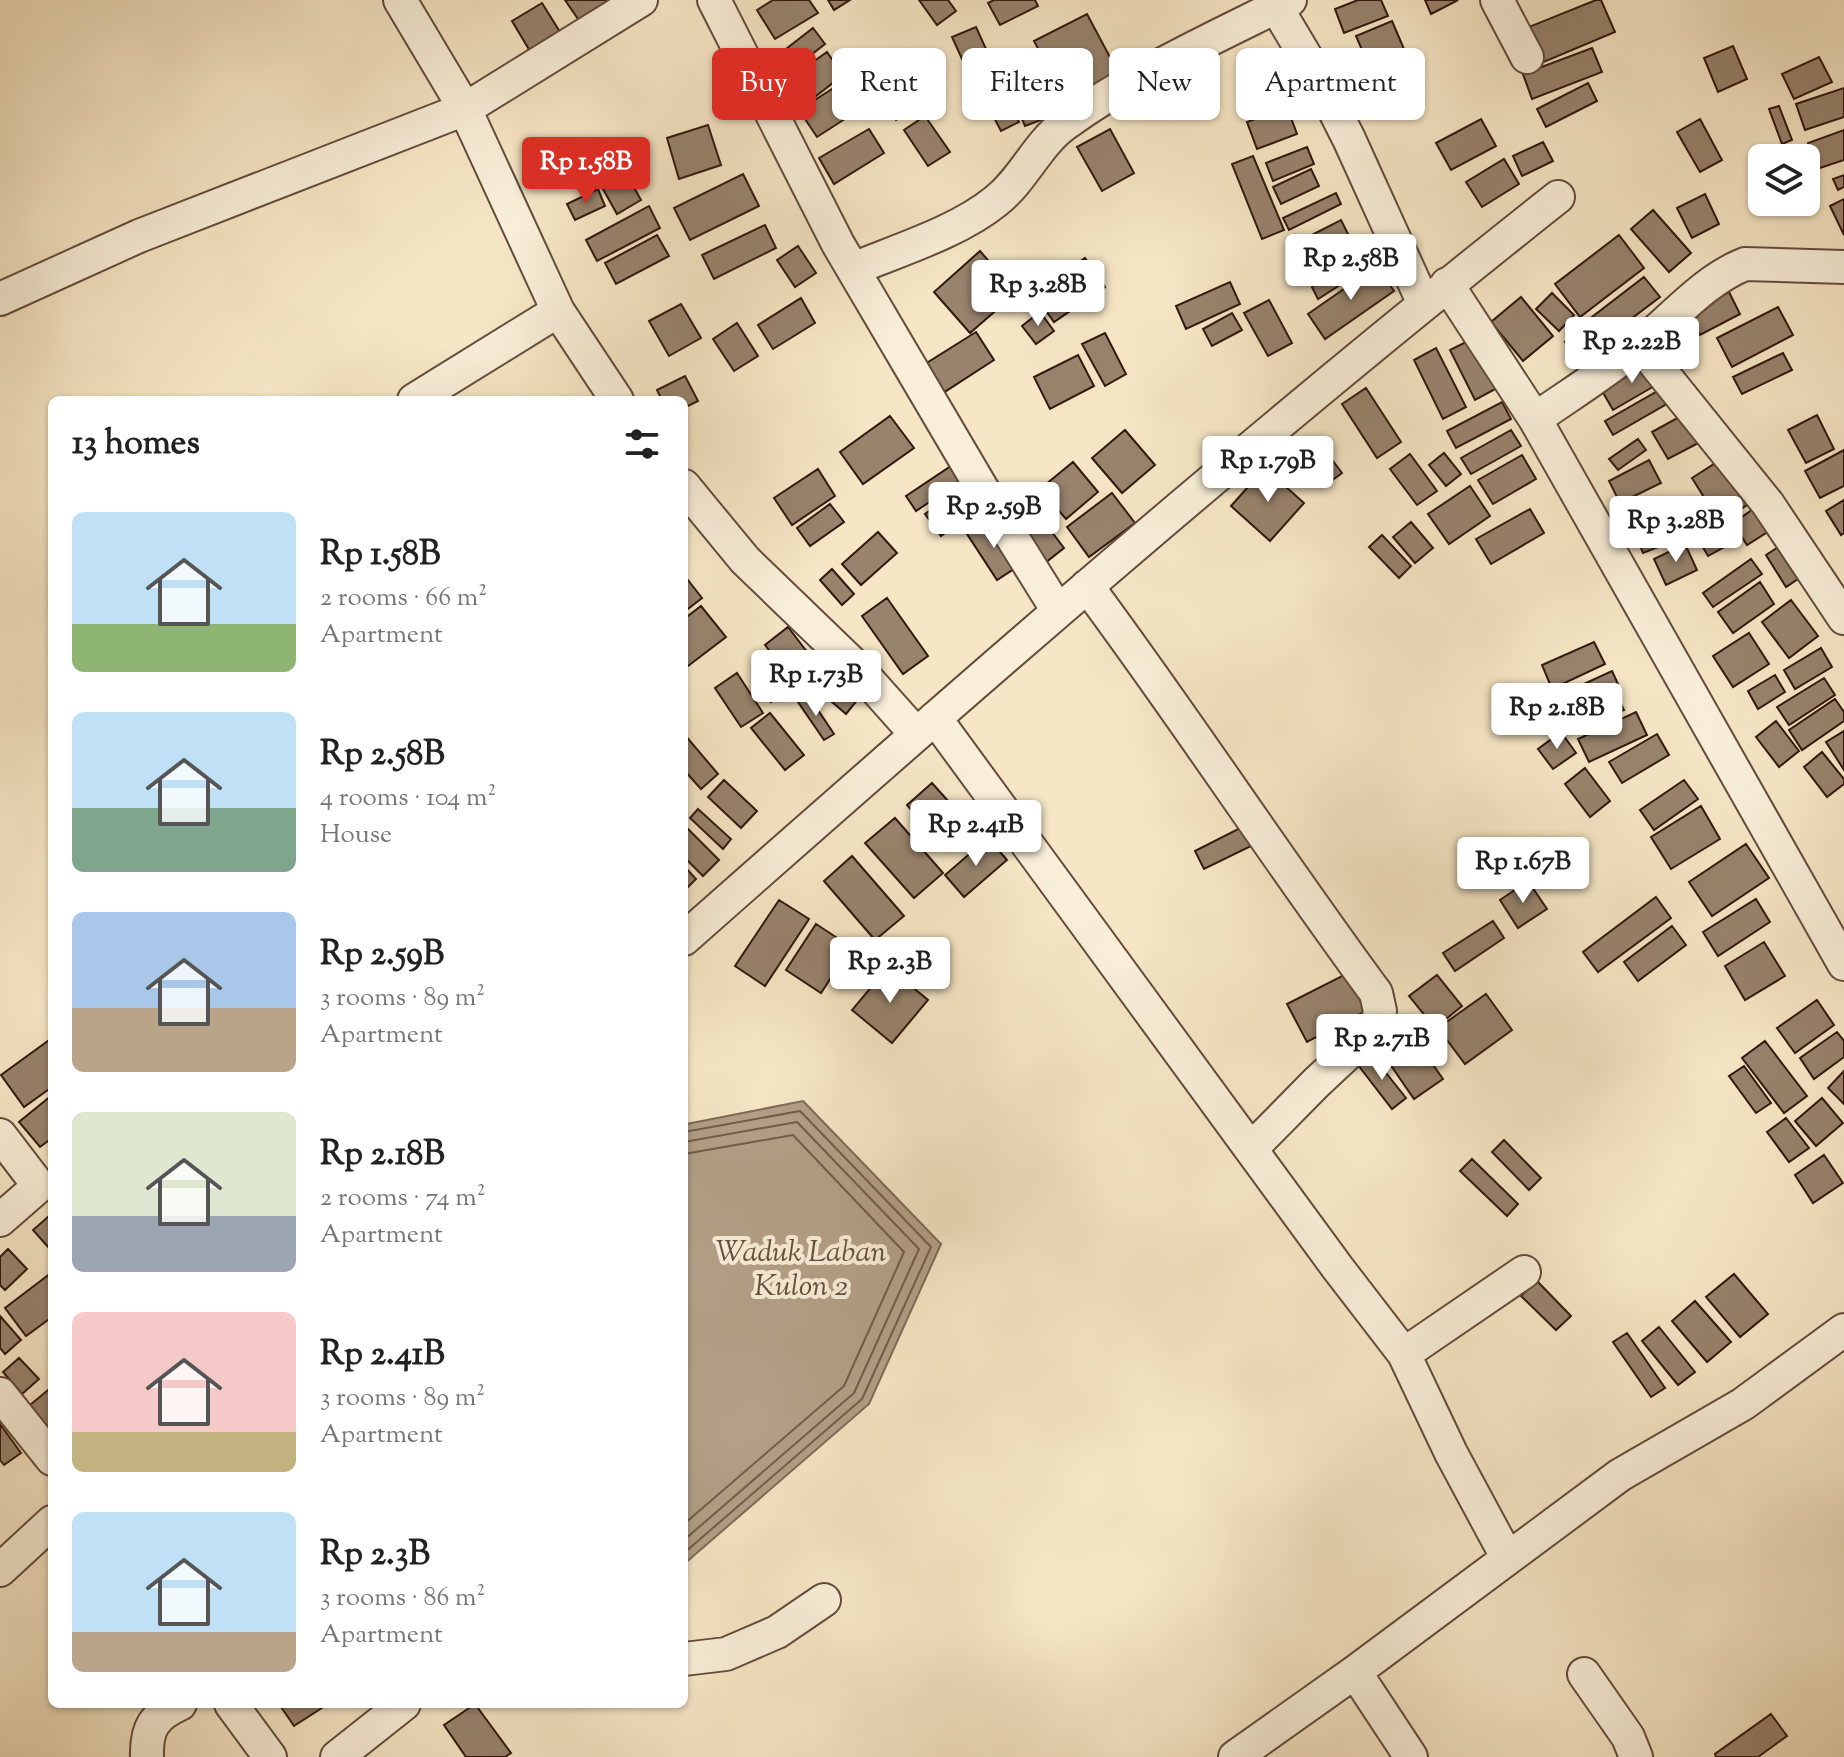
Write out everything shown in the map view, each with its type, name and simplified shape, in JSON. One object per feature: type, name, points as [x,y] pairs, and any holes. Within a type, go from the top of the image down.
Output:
[{"type":"street","points":[[400,0],[465,109],[558,311],[614,396]]},
{"type":"street","points":[[0,299],[139,236],[465,109],[641,0]]},
{"type":"street","points":[[714,0],[853,269],[1058,611]]},
{"type":"street","points":[[1497,0],[1527,57]]},
{"type":"street","points":[[853,269],[965,222],[996,202],[1023,176],[1036,154],[1061,127],[1133,81],[1279,3],[1342,126],[1435,294],[1535,419],[1844,964]]},
{"type":"street","points":[[688,935],[1087,586],[1435,294],[1558,197]]},
{"type":"street","points":[[1535,419],[1640,345],[1707,287],[1732,270],[1745,264],[1844,267]]},
{"type":"street","points":[[420,396],[558,311]]},
{"type":"street","points":[[1640,345],[1768,504],[1844,618]]},
{"type":"street","points":[[688,491],[745,560],[859,670],[925,726],[1252,1148],[1404,1354],[1451,1453],[1507,1557]]},
{"type":"street","points":[[1087,586],[1168,694],[1302,893],[1376,993],[1380,1011],[1377,1026],[1252,1148]]},
{"type":"street","points":[[0,1135],[39,1186],[0,1220]]},
{"type":"street","points":[[1404,1354],[1524,1272]]},
{"type":"street","points":[[1235,1757],[1620,1475],[1743,1404],[1844,1330]]},
{"type":"street","points":[[0,1394],[48,1454]]},
{"type":"street","points":[[0,1570],[48,1526]]},
{"type":"street","points":[[688,1659],[726,1654],[777,1632],[824,1600]]},
{"type":"street","points":[[1355,1672],[1411,1757]]},
{"type":"street","points":[[1584,1674],[1628,1737],[1636,1757]]},
{"type":"street","points":[[147,1757],[152,1724],[172,1708]]},
{"type":"street","points":[[234,1708],[270,1757]]},
{"type":"street","points":[[337,1757],[399,1708]]},
{"type":"water","name":"Waduk Laban Kulon 2","points":[[803,1101],[941,1244],[869,1404],[688,1561],[688,1124]]},
{"type":"building","points":[[565,0],[614,0],[580,22]]},
{"type":"building","points":[[773,0],[809,0],[818,13],[775,39],[757,10]]},
{"type":"building","points":[[828,0],[850,0],[834,10]]},
{"type":"building","points":[[919,0],[948,0],[956,11],[937,25]]},
{"type":"building","points":[[994,0],[1035,0],[1038,6],[1000,25],[988,3]]},
{"type":"building","points":[[1358,0],[1381,0],[1388,16],[1344,33],[1335,9]]},
{"type":"building","points":[[1425,0],[1458,0],[1431,14]]},
{"type":"building","points":[[1601,0],[1615,32],[1534,66],[1519,31]]},
{"type":"building","points":[[542,3],[560,32],[530,51],[512,21]]},
{"type":"building","points":[[1087,14],[1109,55],[1109,82],[1093,90],[1093,48],[1038,48],[1034,41]]},
{"type":"building","points":[[1392,21],[1404,48],[1361,48],[1356,36]]},
{"type":"building","points":[[976,27],[986,48],[962,48],[962,59],[952,37]]},
{"type":"building","points":[[813,28],[825,44],[816,51],[816,48],[787,48]]},
{"type":"building","points":[[1733,46],[1747,79],[1718,92],[1704,58]]},
{"type":"building","points":[[1592,48],[1602,72],[1532,99],[1523,74]]},
{"type":"building","points":[[827,52],[832,59],[832,84],[816,96],[816,60]]},
{"type":"building","points":[[1819,57],[1832,82],[1794,99],[1782,74]]},
{"type":"building","points":[[1588,83],[1597,101],[1546,127],[1537,109]]},
{"type":"building","points":[[1844,88],[1844,117],[1805,130],[1796,104]]},
{"type":"building","points":[[832,89],[832,120],[843,120],[817,137],[806,120],[816,120],[816,99]]},
{"type":"building","points":[[1779,106],[1792,140],[1782,144],[1769,109]]},
{"type":"building","points":[[1481,119],[1496,146],[1451,170],[1436,143]]},
{"type":"building","points":[[1700,119],[1722,160],[1700,172],[1677,132]]},
{"type":"building","points":[[919,120],[928,120],[950,152],[928,166],[904,130]]},
{"type":"building","points":[[995,120],[1018,120],[1019,122],[1001,131]]},
{"type":"building","points":[[1022,120],[1041,120],[1025,126]]},
{"type":"building","points":[[1292,120],[1297,134],[1257,149],[1247,122]]},
{"type":"building","points":[[708,125],[721,165],[679,179],[667,138]]},
{"type":"building","points":[[869,129],[884,153],[834,184],[819,158]]},
{"type":"building","points":[[1110,129],[1134,173],[1102,191],[1077,147]]},
{"type":"building","points":[[1844,130],[1844,160],[1820,168],[1820,144],[1808,143]]},
{"type":"building","points":[[1543,142],[1553,161],[1522,176],[1513,156]]},
{"type":"building","points":[[1307,147],[1314,164],[1273,181],[1266,163]]},
{"type":"building","points":[[1253,156],[1284,230],[1262,239],[1232,164]]},
{"type":"building","points":[[1504,159],[1519,184],[1482,207],[1466,182]]},
{"type":"building","points":[[1311,169],[1319,186],[1281,204],[1273,187]]},
{"type":"building","points":[[743,174],[759,206],[690,240],[674,208]]},
{"type":"building","points":[[627,175],[641,200],[617,214],[603,189]]},
{"type":"building","points":[[1844,175],[1844,187],[1838,190],[1833,179]]},
{"type":"building","points":[[598,189],[605,206],[575,220],[567,204]]},
{"type":"building","points":[[1336,193],[1341,204],[1289,230],[1283,218]]},
{"type":"building","points":[[1705,194],[1719,224],[1692,238],[1677,208]]},
{"type":"building","points":[[1844,199],[1844,235],[1830,206]]},
{"type":"building","points":[[649,206],[660,228],[597,261],[586,240]]},
{"type":"building","points":[[1653,210],[1691,253],[1669,272],[1631,229]]},
{"type":"building","points":[[1341,220],[1349,236],[1307,257],[1300,241]]},
{"type":"building","points":[[765,225],[776,248],[714,279],[702,255]]},
{"type":"building","points":[[657,235],[669,256],[616,284],[605,263]]},
{"type":"building","points":[[1619,235],[1644,268],[1580,317],[1555,284]]},
{"type":"building","points":[[1356,237],[1363,248],[1314,276],[1307,264]]},
{"type":"building","points":[[798,246],[816,273],[795,287],[777,260]]},
{"type":"building","points":[[980,251],[1016,293],[970,333],[934,292]]},
{"type":"building","points":[[1366,253],[1373,264],[1318,299],[1312,287]]},
{"type":"building","points":[[1085,258],[1105,287],[1054,322],[1034,294]]},
{"type":"building","points":[[1377,266],[1394,291],[1325,339],[1308,314]]},
{"type":"building","points":[[1644,277],[1660,297],[1607,337],[1592,317]]},
{"type":"building","points":[[1230,282],[1240,304],[1186,329],[1176,306]]},
{"type":"building","points":[[1729,292],[1740,314],[1700,335],[1688,313]]},
{"type":"building","points":[[1552,293],[1574,315],[1559,331],[1536,309]]},
{"type":"building","points":[[1521,297],[1553,336],[1523,361],[1491,322]]},
{"type":"building","points":[[801,298],[815,323],[773,349],[758,325]]},
{"type":"building","points":[[1269,300],[1292,343],[1268,356],[1244,313]]},
{"type":"building","points":[[681,304],[701,338],[669,356],[649,321]]},
{"type":"building","points":[[1778,307],[1793,335],[1732,367],[1717,338]]},
{"type":"building","points":[[1040,312],[1054,331],[1036,344],[1022,326]]},
{"type":"building","points":[[1232,313],[1242,330],[1212,346],[1203,329]]},
{"type":"building","points":[[737,323],[758,356],[734,371],[713,339]]},
{"type":"building","points":[[1586,325],[1599,341],[1578,358],[1565,342]]},
{"type":"building","points":[[976,332],[994,360],[943,393],[925,364]]},
{"type":"building","points":[[1105,333],[1126,374],[1105,386],[1082,344]]},
{"type":"building","points":[[1474,338],[1499,387],[1475,400],[1450,350]]},
{"type":"building","points":[[1436,348],[1466,407],[1443,419],[1414,360]]},
{"type":"building","points":[[1783,353],[1792,370],[1742,394],[1733,377]]},
{"type":"building","points":[[1078,355],[1094,386],[1050,409],[1034,377]]},
{"type":"building","points":[[1650,360],[1663,381],[1613,410],[1601,389]]},
{"type":"building","points":[[685,376],[698,401],[688,406],[688,396],[660,396],[657,390]]},
{"type":"building","points":[[1670,384],[1677,398],[1613,435],[1605,421]]},
{"type":"building","points":[[1366,388],[1401,442],[1377,458],[1342,404]]},
{"type":"building","points":[[1502,402],[1511,419],[1456,448],[1447,431]]},
{"type":"building","points":[[1690,411],[1706,439],[1668,459],[1652,432]]},
{"type":"building","points":[[1817,415],[1834,449],[1806,463],[1788,430]]},
{"type":"building","points":[[890,416],[914,448],[863,484],[840,452]]},
{"type":"building","points":[[1125,430],[1155,465],[1122,493],[1092,458]]},
{"type":"building","points":[[1511,430],[1521,446],[1471,474],[1461,458]]},
{"type":"building","points":[[1638,439],[1646,450],[1618,470],[1609,459]]},
{"type":"building","points":[[1320,444],[1342,473],[1327,484],[1305,456]]},
{"type":"building","points":[[1844,450],[1844,486],[1820,498],[1805,471]]},
{"type":"building","points":[[1444,453],[1461,474],[1446,486],[1429,465]]},
{"type":"building","points":[[1410,454],[1437,491],[1417,505],[1390,469]]},
{"type":"building","points":[[1522,455],[1536,479],[1493,504],[1478,480]]},
{"type":"building","points":[[1725,457],[1753,501],[1720,523],[1692,478]]},
{"type":"building","points":[[1649,460],[1661,483],[1620,503],[1609,481]]},
{"type":"building","points":[[1073,462],[1098,492],[1066,519],[1040,489]]},
{"type":"building","points":[[954,464],[964,479],[916,511],[906,496]]},
{"type":"building","points":[[1265,468],[1304,503],[1270,541],[1231,506]]},
{"type":"building","points":[[818,469],[835,496],[792,525],[774,498]]},
{"type":"building","points":[[1470,486],[1490,516],[1449,544],[1428,514]]},
{"type":"building","points":[[964,487],[979,508],[941,536],[925,514]]},
{"type":"building","points":[[1112,493],[1135,523],[1089,557],[1067,527]]},
{"type":"building","points":[[1653,498],[1660,512],[1633,526],[1626,513]]},
{"type":"building","points":[[1844,500],[1844,533],[1841,535],[1826,511]]},
{"type":"building","points":[[830,504],[844,522],[810,546],[797,528]]},
{"type":"building","points":[[1759,505],[1774,528],[1747,545],[1733,523]]},
{"type":"building","points":[[1530,509],[1544,533],[1491,564],[1476,539]]},
{"type":"building","points":[[1709,515],[1726,546],[1708,556],[1690,525]]},
{"type":"building","points":[[990,519],[1020,565],[997,580],[967,534]]},
{"type":"building","points":[[1042,519],[1064,548],[1045,563],[1021,534]]},
{"type":"building","points":[[1679,520],[1686,536],[1643,553],[1636,536]]},
{"type":"building","points":[[1411,522],[1433,548],[1415,563],[1393,537]]},
{"type":"building","points":[[878,532],[897,553],[861,585],[842,564]]},
{"type":"building","points":[[1382,535],[1411,566],[1399,578],[1369,547]]},
{"type":"building","points":[[1786,542],[1807,573],[1786,587],[1766,555]]},
{"type":"building","points":[[1685,544],[1697,570],[1666,585],[1654,559]]},
{"type":"building","points":[[1751,559],[1762,574],[1713,607],[1703,593]]},
{"type":"building","points":[[832,569],[854,594],[842,605],[820,580]]},
{"type":"building","points":[[688,580],[702,598],[688,609]]},
{"type":"building","points":[[1760,582],[1774,604],[1733,633],[1718,612]]},
{"type":"building","points":[[887,598],[928,656],[903,674],[862,616]]},
{"type":"building","points":[[1791,600],[1818,636],[1789,658],[1762,622]]},
{"type":"building","points":[[701,606],[726,637],[688,666],[688,616]]},
{"type":"building","points":[[788,627],[811,657],[788,675],[765,645]]},
{"type":"building","points":[[1749,633],[1769,664],[1733,687],[1713,656]]},
{"type":"building","points":[[1594,642],[1605,664],[1552,689],[1542,665]]},
{"type":"building","points":[[1821,648],[1832,667],[1795,689],[1784,670]]},
{"type":"building","points":[[828,664],[863,693],[846,714],[811,684]]},
{"type":"building","points":[[770,666],[788,687],[771,702],[753,681]]},
{"type":"building","points":[[1612,671],[1618,684],[1568,707],[1562,694]]},
{"type":"building","points":[[737,673],[763,713],[741,727],[715,688]]},
{"type":"building","points":[[1775,675],[1785,692],[1758,709],[1748,691]]},
{"type":"building","points":[[1824,678],[1835,695],[1789,725],[1777,707]]},
{"type":"building","points":[[1615,692],[1624,710],[1580,729],[1572,711]]},
{"type":"building","points":[[808,695],[834,734],[824,740],[798,702]]},
{"type":"building","points":[[1554,695],[1566,717],[1547,727],[1535,706]]},
{"type":"building","points":[[1835,699],[1844,712],[1844,721],[1802,750],[1789,730]]},
{"type":"building","points":[[1636,712],[1647,735],[1589,762],[1578,739]]},
{"type":"building","points":[[770,713],[804,755],[785,770],[751,728]]},
{"type":"building","points":[[1776,721],[1799,751],[1779,767],[1756,737]]},
{"type":"building","points":[[1844,731],[1844,770],[1826,742]]},
{"type":"building","points":[[1561,732],[1576,753],[1553,769],[1538,749]]},
{"type":"building","points":[[1657,734],[1669,755],[1622,783],[1609,762]]},
{"type":"building","points":[[688,739],[718,774],[701,789],[688,774]]},
{"type":"building","points":[[1822,752],[1844,779],[1844,784],[1827,797],[1804,767]]},
{"type":"building","points":[[1585,768],[1610,801],[1590,817],[1565,784]]},
{"type":"building","points":[[724,780],[757,811],[741,828],[708,797]]},
{"type":"building","points":[[1684,780],[1698,799],[1654,830],[1640,810]]},
{"type":"building","points":[[932,783],[973,829],[947,851],[907,805]]},
{"type":"building","points":[[1701,806],[1720,839],[1671,869],[1651,837]]},
{"type":"building","points":[[698,809],[731,839],[723,849],[690,818]]},
{"type":"building","points":[[895,818],[943,873],[914,898],[865,843]]},
{"type":"building","points":[[1244,826],[1253,845],[1204,869],[1195,851]]},
{"type":"building","points":[[688,829],[719,860],[703,876],[688,861]]},
{"type":"building","points":[[988,838],[1007,860],[964,897],[945,875]]},
{"type":"building","points":[[1746,844],[1769,878],[1712,916],[1689,882]]},
{"type":"building","points":[[852,856],[904,916],[875,940],[824,881]]},
{"type":"building","points":[[688,870],[696,879],[688,887]]},
{"type":"building","points":[[1528,881],[1547,909],[1518,928],[1500,900]]},
{"type":"building","points":[[1656,897],[1671,918],[1598,972],[1583,952]]},
{"type":"building","points":[[1756,899],[1770,922],[1718,956],[1703,932]]},
{"type":"building","points":[[779,900],[809,919],[765,986],[735,966]]},
{"type":"building","points":[[1493,921],[1504,938],[1455,971],[1443,953]]},
{"type":"building","points":[[816,924],[851,947],[821,993],[786,970]]},
{"type":"building","points":[[1672,926],[1686,945],[1638,981],[1624,962]]},
{"type":"building","points":[[1764,942],[1785,976],[1745,1000],[1725,966]]},
{"type":"building","points":[[888,967],[928,1000],[892,1043],[852,1010]]},
{"type":"building","points":[[1346,974],[1366,1011],[1307,1042],[1287,1004]]},
{"type":"building","points":[[1437,975],[1462,1006],[1435,1028],[1409,996]]},
{"type":"building","points":[[1486,994],[1512,1030],[1465,1064],[1438,1028]]},
{"type":"building","points":[[1817,1000],[1834,1025],[1795,1053],[1777,1028]]},
{"type":"building","points":[[1407,1028],[1443,1079],[1414,1099],[1379,1048]]},
{"type":"building","points":[[1837,1032],[1844,1041],[1844,1057],[1814,1079],[1800,1058]]},
{"type":"building","points":[[48,1041],[48,1090],[24,1107],[1,1075]]},
{"type":"building","points":[[1765,1041],[1807,1096],[1784,1113],[1742,1058]]},
{"type":"building","points":[[1371,1054],[1406,1098],[1392,1109],[1358,1065]]},
{"type":"building","points":[[1744,1066],[1771,1103],[1756,1113],[1729,1076]]},
{"type":"building","points":[[1844,1071],[1844,1104],[1828,1088]]},
{"type":"building","points":[[48,1098],[48,1141],[40,1147],[19,1122]]},
{"type":"building","points":[[1822,1098],[1843,1123],[1816,1146],[1795,1121]]},
{"type":"building","points":[[1786,1118],[1809,1148],[1789,1162],[1767,1132]]},
{"type":"building","points":[[1504,1140],[1541,1178],[1529,1190],[1492,1152]]},
{"type":"building","points":[[1824,1155],[1843,1183],[1813,1203],[1795,1175]]},
{"type":"building","points":[[1472,1159],[1518,1204],[1507,1216],[1460,1171]]},
{"type":"building","points":[[48,1217],[48,1247],[33,1230]]},
{"type":"building","points":[[8,1249],[27,1269],[5,1290],[0,1285],[0,1257]]},
{"type":"building","points":[[1734,1274],[1768,1314],[1740,1337],[1706,1297]]},
{"type":"building","points":[[48,1275],[48,1320],[26,1336],[5,1308]]},
{"type":"building","points":[[1537,1281],[1571,1316],[1556,1330],[1521,1296]]},
{"type":"building","points":[[1695,1301],[1731,1342],[1707,1362],[1672,1321]]},
{"type":"building","points":[[0,1316],[21,1340],[5,1354],[0,1348]]},
{"type":"building","points":[[1659,1327],[1695,1372],[1678,1385],[1642,1341]]},
{"type":"building","points":[[1627,1333],[1665,1388],[1651,1397],[1613,1342]]},
{"type":"building","points":[[19,1358],[39,1379],[22,1394],[3,1372]]},
{"type":"building","points":[[48,1390],[48,1429],[29,1406]]},
{"type":"building","points":[[0,1424],[21,1453],[4,1465],[0,1460]]},
{"type":"building","points":[[282,1708],[322,1708],[294,1726]]},
{"type":"building","points":[[469,1708],[478,1708],[511,1753],[505,1757],[466,1757],[444,1725]]},
{"type":"building","points":[[1771,1714],[1787,1736],[1758,1757],[1716,1757],[1715,1754]]}]
